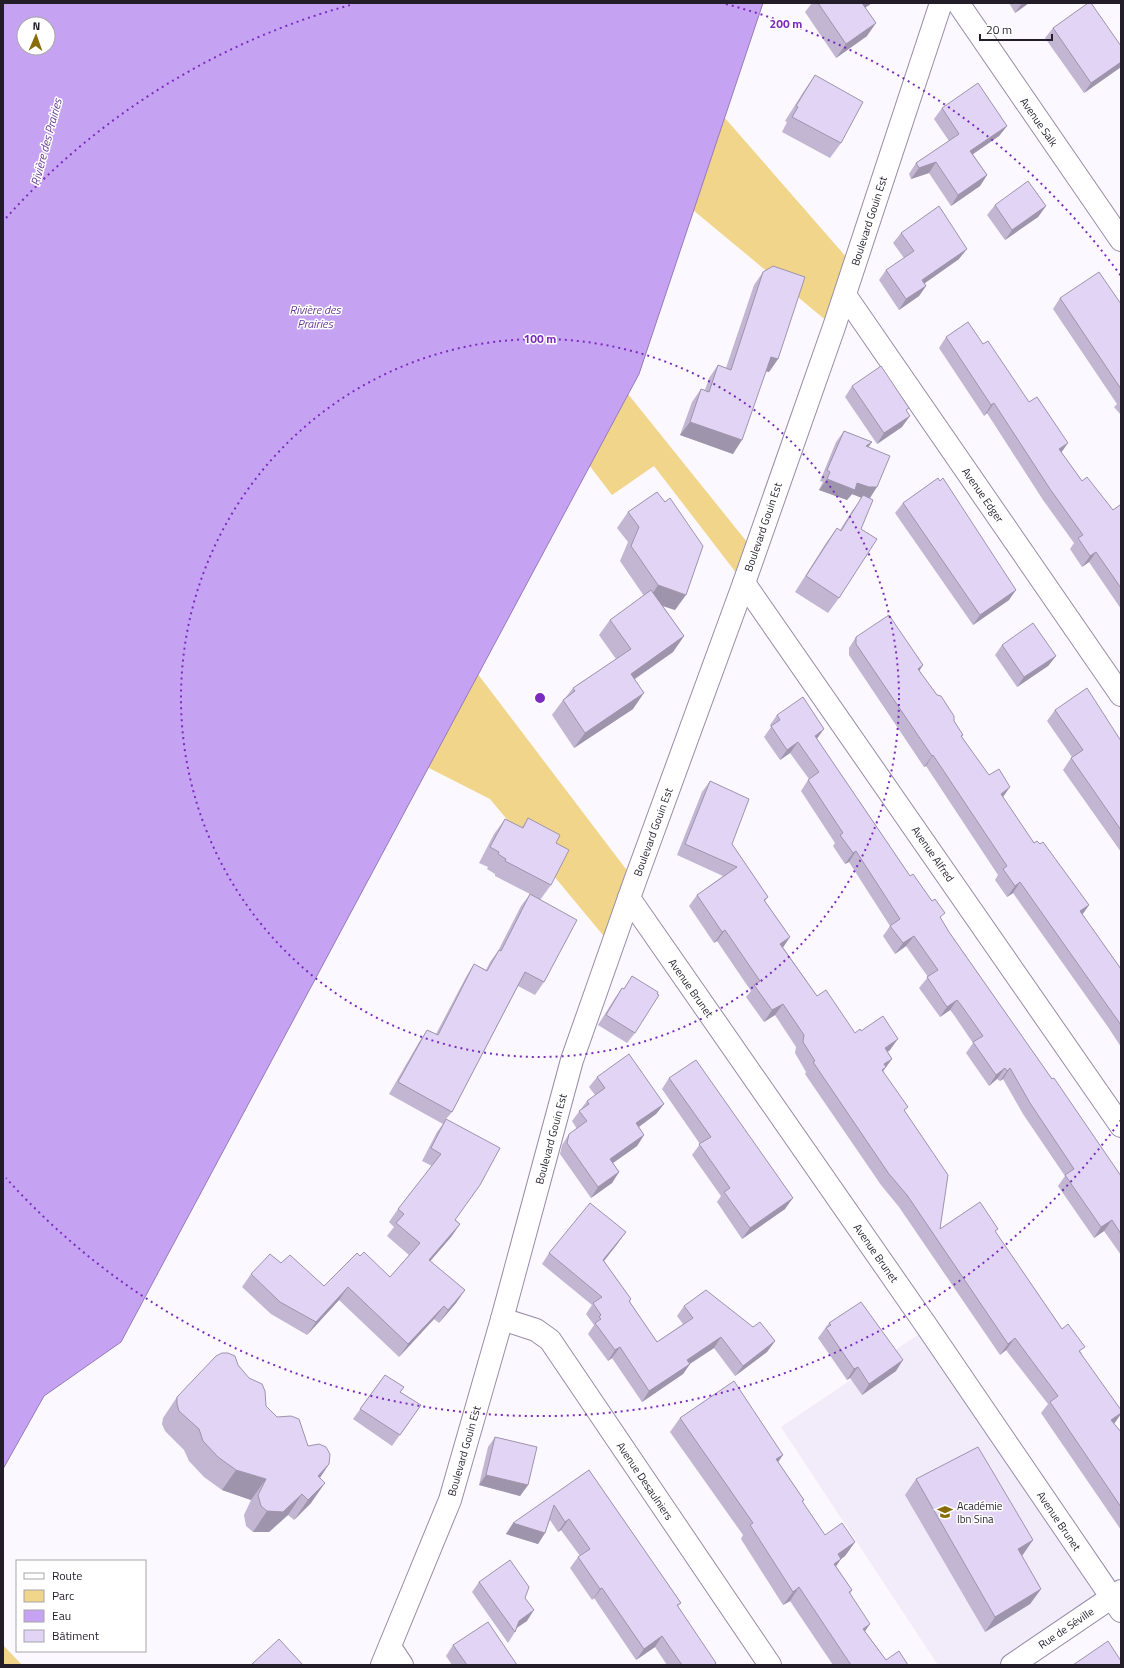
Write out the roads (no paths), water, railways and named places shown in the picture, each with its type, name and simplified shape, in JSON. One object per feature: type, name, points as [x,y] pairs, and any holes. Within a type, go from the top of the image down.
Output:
[{"type":"street","name":"Boulevard Gouin Est","points":[[386,1656],[450,1500],[502,1318],[572,1060],[629,898],[744,582],[844,295],[941,3]]},
{"type":"street","name":"Avenue Salk","points":[[958,3],[1121,240]]},
{"type":"street","name":"Avenue Edger","points":[[844,295],[1121,695]]},
{"type":"street","name":"Avenue Alfred","points":[[744,582],[1121,1126]]},
{"type":"street","name":"Avenue Brunet","points":[[629,898],[1118,1599]]},
{"type":"street","name":"Avenue Desaulniers","points":[[502,1318],[536,1330],[550,1340],[770,1665]]},
{"type":"street","name":"Rue de Séville","points":[[1012,1665],[1118,1599]]},
{"type":"street","points":[[386,1656],[402,1665]]},
{"type":"water","name":"Rivière des Prairies","points":[[3,3],[763,3],[639,374],[121,1342],[44,1396],[3,1469]]},
{"type":"place","name":"Académie Ibn Sina","points":[[945,1512]]}]
